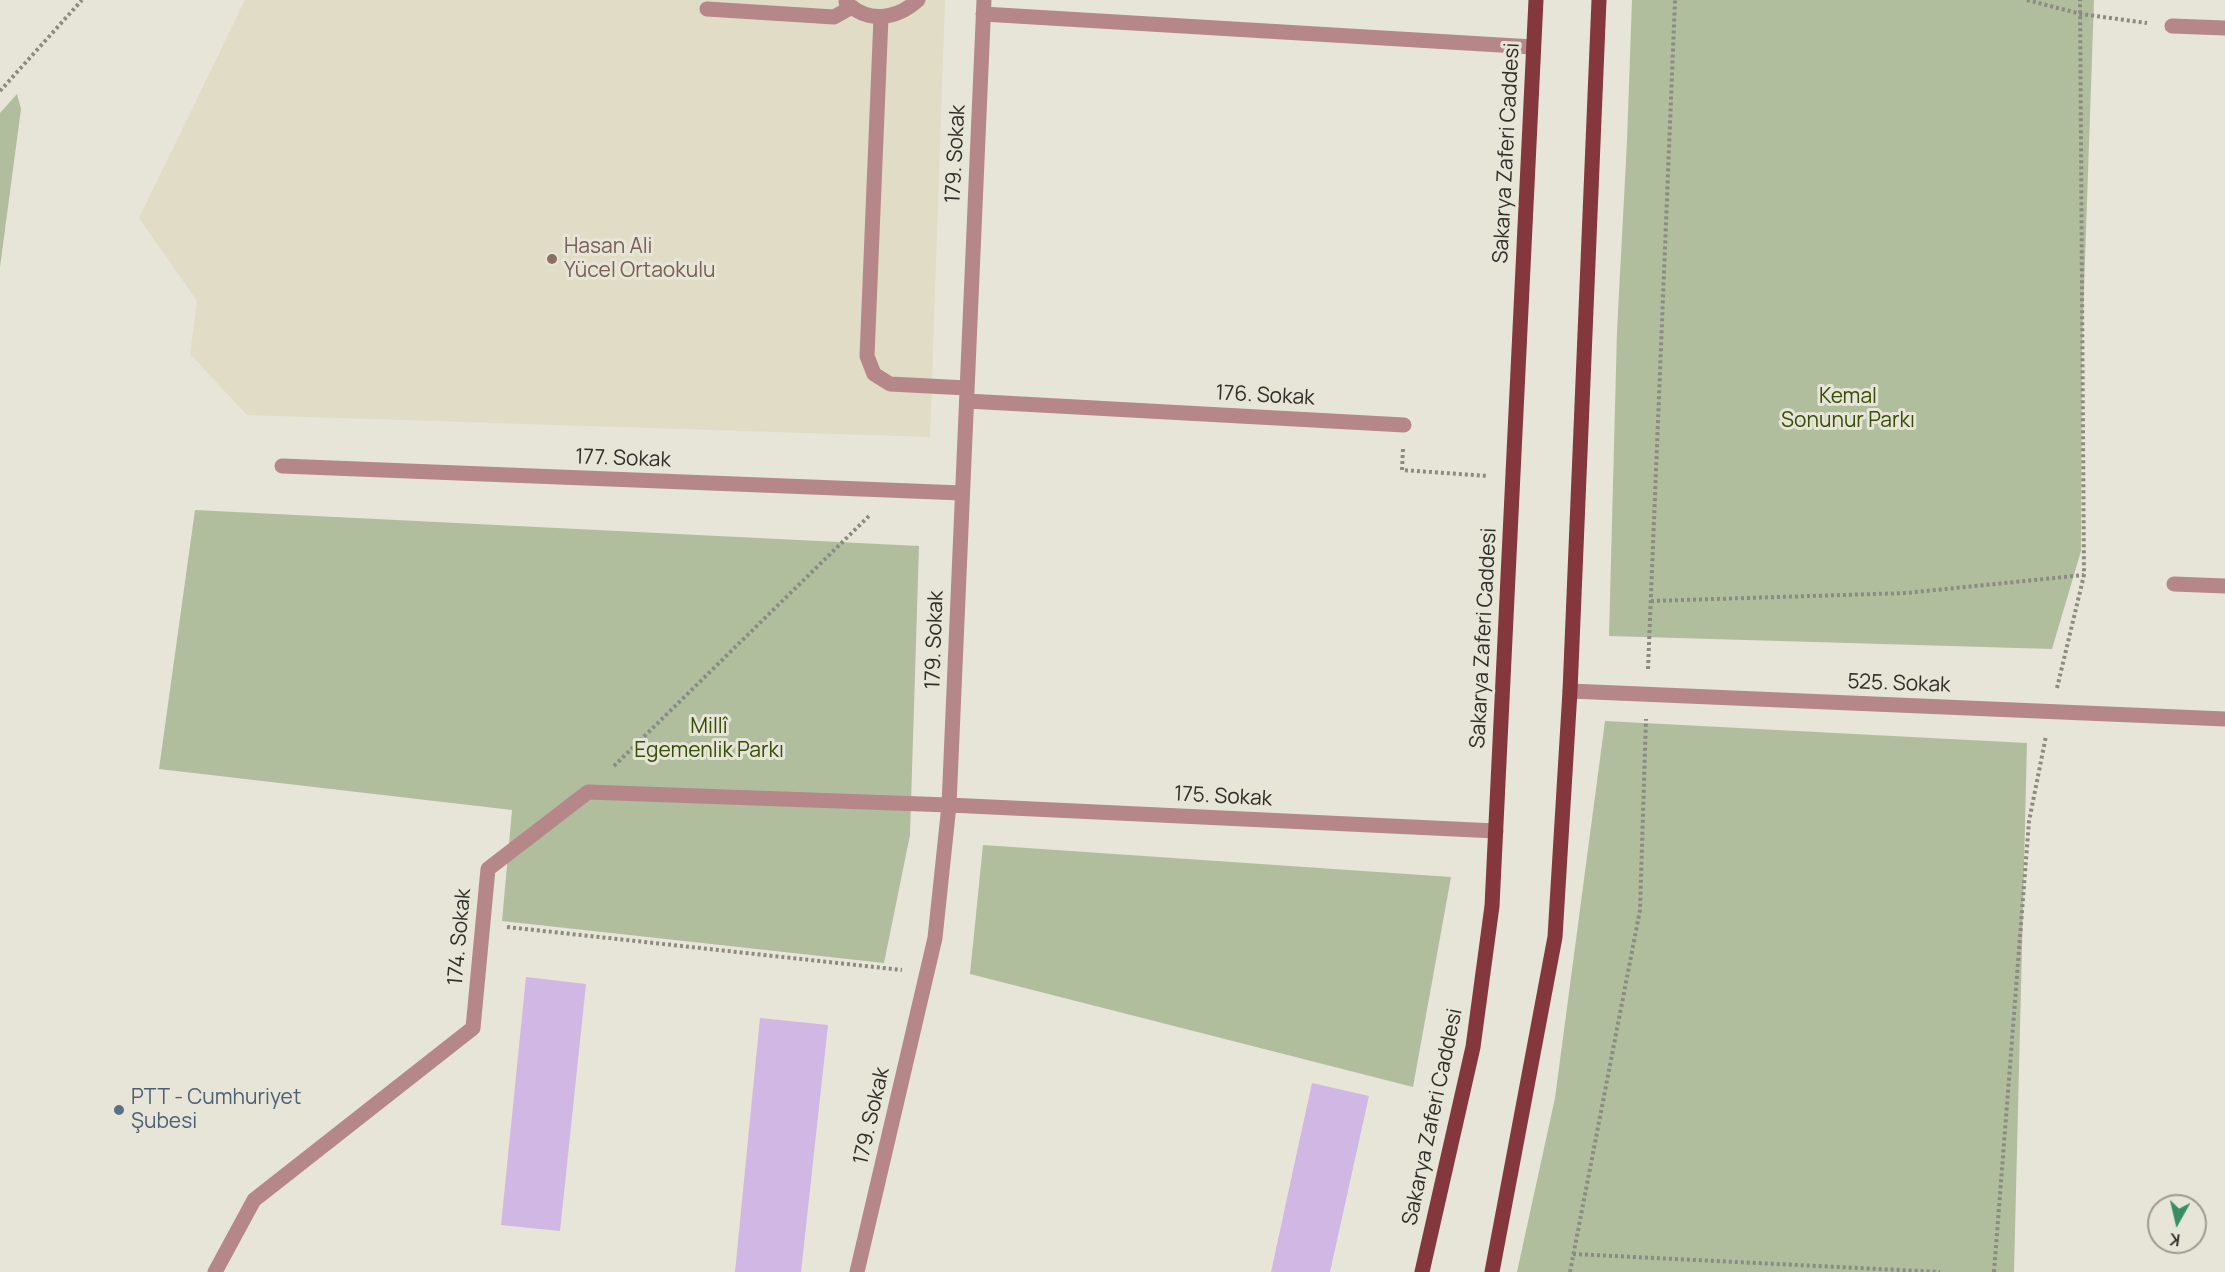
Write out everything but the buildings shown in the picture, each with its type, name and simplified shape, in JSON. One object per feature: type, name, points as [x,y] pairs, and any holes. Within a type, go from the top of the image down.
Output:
[{"type":"main road","name":"Sakarya Zaferi Caddesi","points":[[1422,1272],[1473,1047],[1492,906],[1536,0]]},
{"type":"main road","points":[[1492,1272],[1555,937],[1570,691],[1599,0]]},
{"type":"street","points":[[707,9],[834,17],[848,4],[866,15],[880,17],[895,15],[908,9],[918,0]]},
{"type":"street","points":[[984,7],[1533,47]]},
{"type":"street","name":"179. Sokak","points":[[857,1272],[935,938],[949,805],[984,7]]},
{"type":"street","name":"176. Sokak","points":[[880,17],[867,356],[874,374],[890,384],[967,394],[1404,425]]},
{"type":"street","points":[[2172,26],[2225,28]]},
{"type":"street","name":"177. Sokak","points":[[282,466],[962,493]]},
{"type":"street","points":[[2174,584],[2225,586]]},
{"type":"street","name":"525. Sokak","points":[[1570,691],[2225,719]]},
{"type":"street","points":[[588,792],[949,805]]},
{"type":"street","name":"174. Sokak","points":[[215,1272],[254,1200],[473,1028],[488,869],[588,792]]},
{"type":"street","name":"175. Sokak","points":[[949,805],[1496,831]]},
{"type":"path","points":[[0,91],[82,0]]},
{"type":"path","points":[[1570,1272],[1640,910],[1675,0]]},
{"type":"path","points":[[2027,0],[2080,14],[2172,26]]},
{"type":"path","points":[[1994,1272],[2029,821],[2051,711],[2084,575],[2080,0]]},
{"type":"path","points":[[1404,425],[1402,470],[1513,478]]},
{"type":"path","points":[[588,792],[894,491]]},
{"type":"path","points":[[1651,601],[1906,592],[2084,575]]},
{"type":"path","points":[[483,924],[927,973]]},
{"type":"path","points":[[1573,1254],[1941,1272]]},
{"type":"shaded area","name":"Hasan Ali Yücel Ortaokulu","points":[[245,0],[945,0],[930,437],[247,415],[190,354],[197,301],[139,218]]},
{"type":"green space","name":"Kemal Sonunur Parkı","points":[[1632,0],[2094,0],[2082,347],[2081,551],[2052,649],[1609,636],[1617,331]]},
{"type":"green space","points":[[17,94],[21,109],[0,267],[0,113]]},
{"type":"green space","name":"Millî Egemenlik Parkı","points":[[195,510],[919,546],[910,835],[884,963],[502,921],[512,810],[159,769]]},
{"type":"green space","points":[[1605,721],[2027,743],[2014,1272],[1517,1272],[1555,1098]]},
{"type":"green space","points":[[983,845],[1451,877],[1413,1087],[970,974]]},
{"type":"place","name":"Hasan Ali Yücel Ortaokulu","points":[[552,259]]},
{"type":"place","name":"PTT - Cumhuriyet Şubesi","points":[[119,1110]]}]
